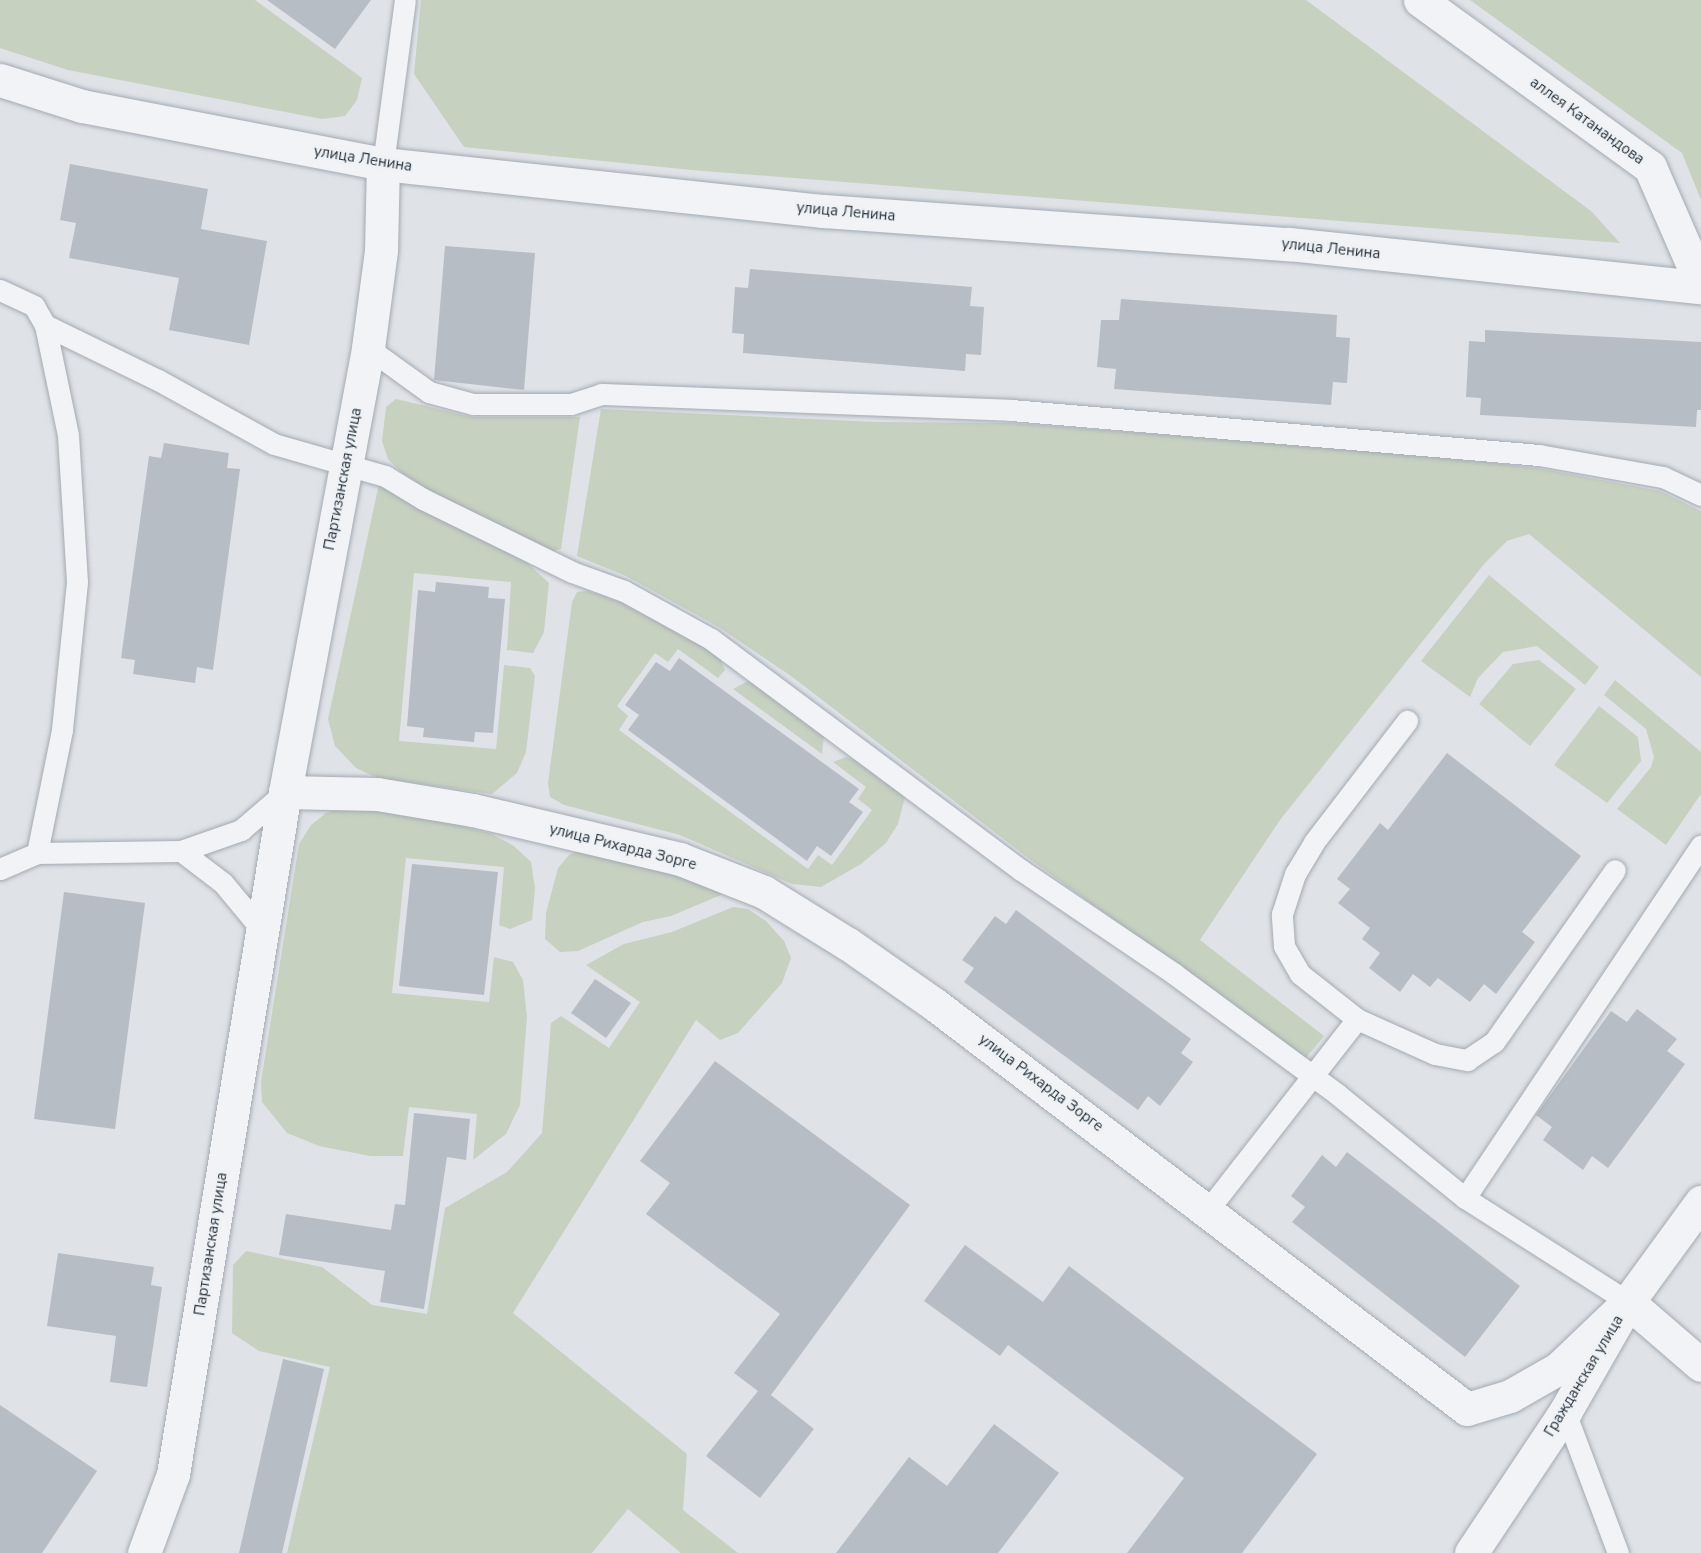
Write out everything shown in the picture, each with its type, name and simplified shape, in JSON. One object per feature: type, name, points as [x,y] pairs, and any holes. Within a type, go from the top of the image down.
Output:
[{"type":"street","name":"аллея Катанандова","points":[[1420,0],[1650,167],[1701,286]]},
{"type":"street","name":"улица Ленина","points":[[0,80],[82,106],[383,164],[823,211],[1289,244],[1701,286]]},
{"type":"street","name":"Партизанская улица","points":[[144,1553],[173,1474],[285,792],[368,348],[381,250],[383,164]]},
{"type":"street","name":"улица Рихарда Зорге","points":[[285,792],[377,794],[473,810],[680,859],[764,892],[848,944],[934,1004],[1467,1409],[1510,1396],[1559,1368],[1628,1302]]},
{"type":"street","name":"Гражданская улица","points":[[1470,1553],[1565,1412],[1628,1302],[1701,1202]]},
{"type":"street","points":[[1628,1302],[1701,1365]]},
{"type":"lane","points":[[383,164],[405,0]]},
{"type":"lane","points":[[0,290],[34,306],[45,325],[68,435],[77,582],[62,730],[37,854]]},
{"type":"lane","points":[[45,325],[158,380],[274,444],[385,476],[423,500],[572,572],[624,591],[711,639],[1021,870],[1173,973],[1311,1077],[1465,1198],[1628,1302]]},
{"type":"lane","points":[[368,348],[429,392],[473,404],[571,404],[600,394],[1011,410],[1539,455],[1663,477],[1701,495]]},
{"type":"lane","points":[[1407,721],[1314,842],[1294,874],[1281,914],[1284,946],[1300,974],[1357,1019],[1435,1054],[1467,1060],[1494,1042],[1615,870]]},
{"type":"lane","points":[[0,869],[37,854],[181,851],[242,830],[285,792]]},
{"type":"lane","points":[[1465,1198],[1701,846]]},
{"type":"lane","points":[[181,851],[223,883],[262,930]]},
{"type":"lane","points":[[1208,1211],[1357,1019]]},
{"type":"lane","points":[[1565,1412],[1618,1553]]},
{"type":"green space","points":[[0,0],[255,0],[362,78],[357,100],[345,116],[322,119],[68,70],[0,48]]},
{"type":"green space","points":[[421,0],[1306,0],[1591,211],[1620,243],[692,170],[464,147],[414,74]]},
{"type":"green space","points":[[1470,0],[1701,0],[1701,200],[1682,153]]},
{"type":"green space","points":[[396,399],[472,417],[580,417],[561,549],[551,552],[425,489],[403,474],[388,459],[382,441],[386,407]]},
{"type":"green space","points":[[601,409],[875,422],[1013,423],[1414,454],[1537,468],[1660,491],[1701,511],[1701,677],[1529,534],[1507,541],[1485,563],[1280,820],[1200,940],[1324,1036],[1305,1059],[1027,857],[791,676],[717,626],[626,576],[577,556]]},
{"type":"green space","points":[[379,484],[523,559],[549,583],[544,632],[533,653],[507,650],[511,582],[414,573],[399,741],[496,749],[504,665],[530,668],[535,676],[526,752],[517,773],[492,794],[378,778],[356,768],[335,746],[328,719]]},
{"type":"green space","points":[[1489,575],[1599,667],[1585,685],[1537,646],[1503,652],[1478,678],[1470,697],[1421,661]]},
{"type":"green space","points":[[589,591],[623,603],[705,646],[720,658],[725,670],[718,678],[678,649],[668,662],[655,653],[617,706],[628,716],[619,730],[808,869],[818,855],[832,865],[872,810],[858,799],[866,787],[833,762],[846,757],[863,763],[905,797],[898,824],[886,843],[861,864],[821,887],[792,884],[680,835],[564,805],[550,797],[548,783],[572,602],[577,592]]},
{"type":"green space","points":[[1539,660],[1576,689],[1530,746],[1479,704],[1513,664]]},
{"type":"green space","points":[[1615,680],[1701,752],[1701,794],[1666,845],[1617,809],[1651,767],[1654,757],[1646,729],[1604,695]]},
{"type":"green space","points":[[748,681],[757,683],[824,736],[822,754],[733,689]]},
{"type":"green space","points":[[1599,706],[1638,737],[1641,761],[1607,803],[1554,765]]},
{"type":"green space","points":[[347,806],[424,815],[492,834],[514,846],[531,862],[535,888],[532,920],[510,929],[499,925],[504,867],[406,858],[392,993],[489,1002],[494,957],[513,962],[523,980],[527,1017],[520,1105],[506,1134],[473,1160],[477,1114],[409,1107],[403,1156],[370,1156],[319,1146],[287,1133],[262,1102],[261,1082],[299,844],[311,825],[326,813]]},
{"type":"green space","points":[[581,850],[605,854],[728,892],[671,916],[643,922],[578,951],[560,952],[545,939],[546,913],[558,868],[569,855]]},
{"type":"green space","points":[[733,907],[748,909],[766,921],[784,941],[791,958],[782,983],[738,1033],[720,1040],[696,1020],[513,1313],[687,1454],[683,1510],[738,1553],[681,1553],[628,1509],[592,1553],[287,1553],[330,1367],[259,1351],[232,1333],[233,1265],[246,1251],[322,1267],[372,1305],[427,1314],[445,1208],[507,1172],[542,1133],[551,1023],[561,1016],[609,1048],[640,1002],[586,965],[624,944],[672,932]]},
{"type":"building","points":[[267,0],[371,0],[335,49]]},
{"type":"building","points":[[70,164],[208,189],[201,229],[267,241],[249,345],[169,330],[179,278],[69,258],[76,223],[60,220]]},
{"type":"building","points":[[445,246],[535,253],[524,390],[434,380]]},
{"type":"building","points":[[750,269],[972,287],[970,306],[984,307],[981,355],[966,354],[965,371],[743,353],[744,334],[732,333],[735,287],[748,288]]},
{"type":"building","points":[[1121,299],[1337,315],[1336,337],[1350,338],[1347,383],[1333,382],[1331,405],[1114,389],[1116,369],[1097,367],[1101,320],[1119,320]]},
{"type":"building","points":[[1485,330],[1701,342],[1701,410],[1697,410],[1696,427],[1480,415],[1481,398],[1466,397],[1469,341],[1485,342]]},
{"type":"building","points":[[164,443],[229,453],[227,468],[240,469],[213,670],[197,667],[195,683],[133,674],[135,660],[121,658],[149,456],[161,458]]},
{"type":"building","points":[[436,582],[489,587],[488,598],[505,599],[493,733],[475,732],[474,742],[423,737],[424,728],[407,726],[418,590],[435,592]]},
{"type":"building","points":[[679,658],[859,789],[849,802],[863,812],[831,856],[817,846],[807,861],[628,730],[639,715],[625,705],[656,662],[670,671]]},
{"type":"building","points":[[1447,753],[1581,856],[1522,932],[1535,942],[1496,994],[1484,984],[1470,1002],[1438,978],[1430,987],[1413,974],[1400,992],[1369,968],[1380,953],[1362,939],[1370,928],[1338,903],[1350,889],[1337,879],[1380,823],[1388,830]]},
{"type":"building","points":[[412,864],[498,872],[484,995],[399,986]]},
{"type":"building","points":[[64,892],[145,903],[115,1129],[34,1119]]},
{"type":"building","points":[[1016,910],[1191,1039],[1181,1053],[1193,1062],[1160,1106],[1148,1096],[1138,1110],[964,982],[974,968],[962,960],[995,916],[1006,924]]},
{"type":"building","points":[[595,979],[631,1003],[606,1038],[571,1013]]},
{"type":"building","points":[[1637,1009],[1677,1039],[1667,1051],[1685,1064],[1608,1168],[1592,1156],[1583,1170],[1543,1140],[1552,1127],[1536,1115],[1611,1011],[1627,1022]]},
{"type":"building","points":[[715,1061],[910,1205],[771,1395],[814,1429],[760,1498],[706,1456],[758,1391],[734,1373],[780,1314],[646,1214],[670,1183],[640,1161]]},
{"type":"building","points":[[414,1113],[470,1119],[466,1160],[447,1157],[424,1309],[380,1302],[385,1271],[279,1255],[286,1214],[391,1230],[395,1204],[405,1205]]},
{"type":"building","points":[[1347,1152],[1520,1286],[1465,1357],[1292,1222],[1305,1207],[1291,1196],[1322,1155],[1336,1167]]},
{"type":"building","points":[[965,1245],[1043,1302],[1069,1266],[1317,1454],[1242,1553],[1127,1553],[1184,1478],[1008,1345],[1000,1356],[924,1301]]},
{"type":"building","points":[[58,1253],[154,1267],[151,1285],[162,1287],[147,1387],[110,1382],[116,1336],[47,1326]]},
{"type":"building","points":[[283,1359],[324,1369],[282,1553],[239,1553]]},
{"type":"building","points":[[0,1405],[97,1471],[42,1553],[0,1553]]},
{"type":"building","points":[[994,1424],[1059,1473],[998,1553],[836,1553],[909,1457],[947,1486]]}]
